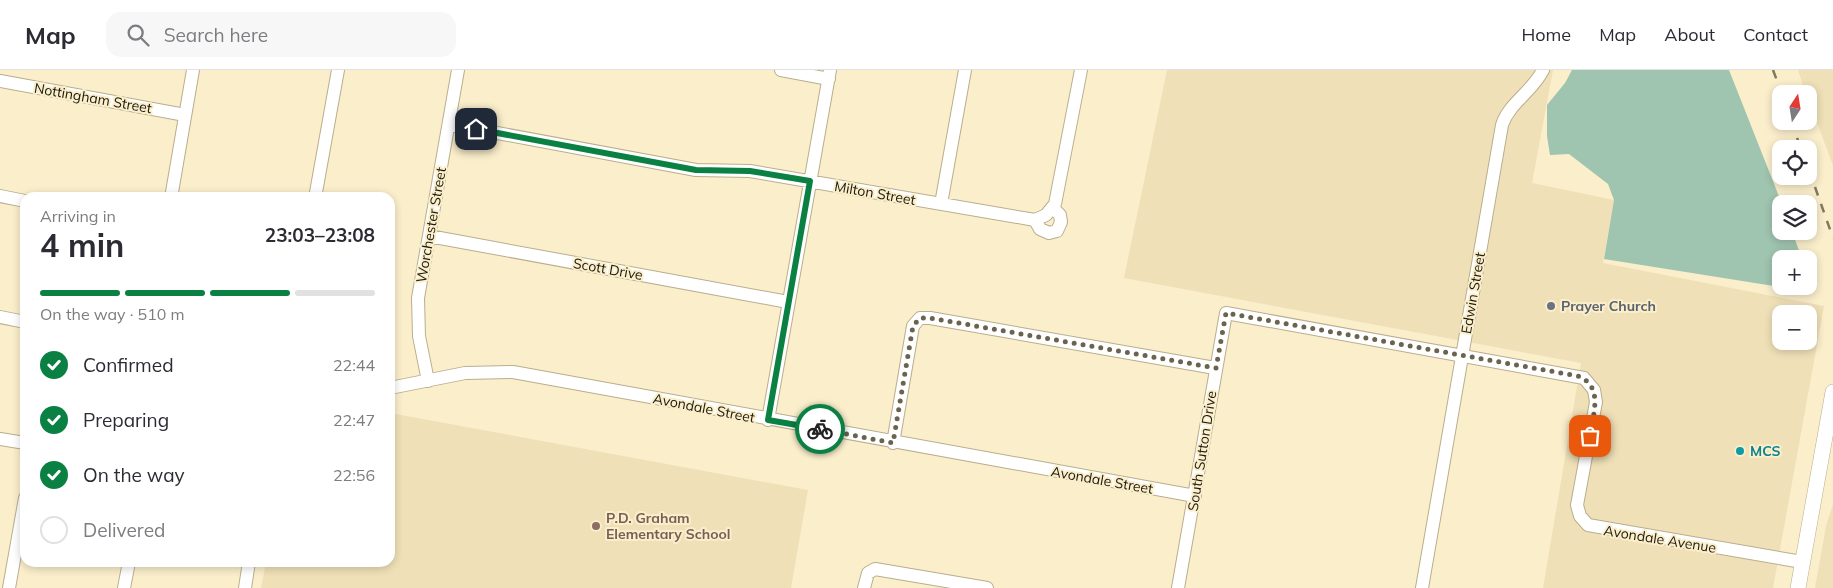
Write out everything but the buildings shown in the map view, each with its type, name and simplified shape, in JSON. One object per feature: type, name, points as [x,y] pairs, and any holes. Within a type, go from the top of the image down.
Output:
[{"type":"main road","points":[[1798,588],[1833,392]]},
{"type":"street","points":[[171,192],[193,70]]},
{"type":"street","points":[[316,192],[338,70]]},
{"type":"street","name":"Worchester Street","points":[[428,381],[419,336],[418,311],[458,70]]},
{"type":"street","points":[[768,420],[829,74],[782,70]]},
{"type":"street","points":[[941,204],[965,70]]},
{"type":"street","points":[[1044,214],[1081,70]]},
{"type":"street","name":"Edwin Street","points":[[1422,588],[1502,124],[1506,114],[1540,78],[1544,70]]},
{"type":"street","name":"Nottingham Street","points":[[0,81],[185,115]]},
{"type":"street","name":"Milton Street","points":[[449,124],[696,170],[750,171],[941,204],[1060,214],[1061,222],[1057,231],[1049,233],[1040,229],[1044,214]]},
{"type":"street","points":[[0,196],[20,200]]},
{"type":"street","name":"Scott Drive","points":[[429,236],[788,302]]},
{"type":"street","name":"South Sutton Drive","points":[[1178,588],[1226,313],[1462,355]]},
{"type":"street","points":[[0,317],[20,321]]},
{"type":"street","points":[[893,443],[913,326],[920,318],[930,318],[1216,368]]},
{"type":"street","name":"Avondale Avenue","points":[[1462,355],[1578,376],[1590,384],[1595,393],[1596,402],[1577,505],[1580,516],[1588,525],[1802,562]]},
{"type":"street","name":"Avondale Street","points":[[395,387],[477,372],[512,372],[893,443],[1195,496]]},
{"type":"street","points":[[0,439],[20,443]]},
{"type":"street","points":[[9,588],[20,526]]},
{"type":"street","points":[[124,588],[127,567]]},
{"type":"street","points":[[245,588],[248,567]]},
{"type":"street","points":[[864,588],[868,573],[879,569],[987,588]]},
{"type":"shaded area","points":[[1167,70],[1553,70],[1532,183],[1614,200],[1603,263],[1824,306],[1817,345],[1817,305],[1772,305],[1772,350],[1816,350],[1773,588],[1543,588],[1581,363],[1124,278]]},
{"type":"shaded area","points":[[1798,70],[1833,70],[1833,166],[1818,125],[1818,85],[1803,85]]},
{"type":"shaded area","name":"P.D. Graham Elementary School","points":[[395,414],[808,490],[791,588],[261,588],[265,567],[395,567]]},
{"type":"shaded area","points":[[1833,504],[1833,588],[1815,588],[1826,526]]},
{"type":"green space","points":[[1572,70],[1729,70],[1772,179],[1772,185],[1774,185],[1778,195],[1772,195],[1772,240],[1795,240],[1799,250],[1772,250],[1772,286],[1604,259],[1614,200],[1608,184],[1569,154],[1550,155],[1547,136],[1547,105],[1565,83]]},
{"type":"railway","points":[[1773,70],[1779,85]]},
{"type":"railway","points":[[1794,130],[1798,140]]},
{"type":"railway","points":[[1814,185],[1833,238]]},
{"type":"way so far","points":[[820,429],[893,443],[913,326],[920,318],[930,318],[1216,368],[1226,313],[1584,378],[1595,393],[1596,402],[1590,436]]},
{"type":"place","name":"Prayer Church","points":[[1551,306]]},
{"type":"place","name":"MCS","points":[[1740,451]]},
{"type":"place","name":"P.D. Graham Elementary School","points":[[596,526]]},
{"type":"route","points":[[476,129],[696,170],[715,172],[750,171],[810,181],[768,420],[820,429]]}]
